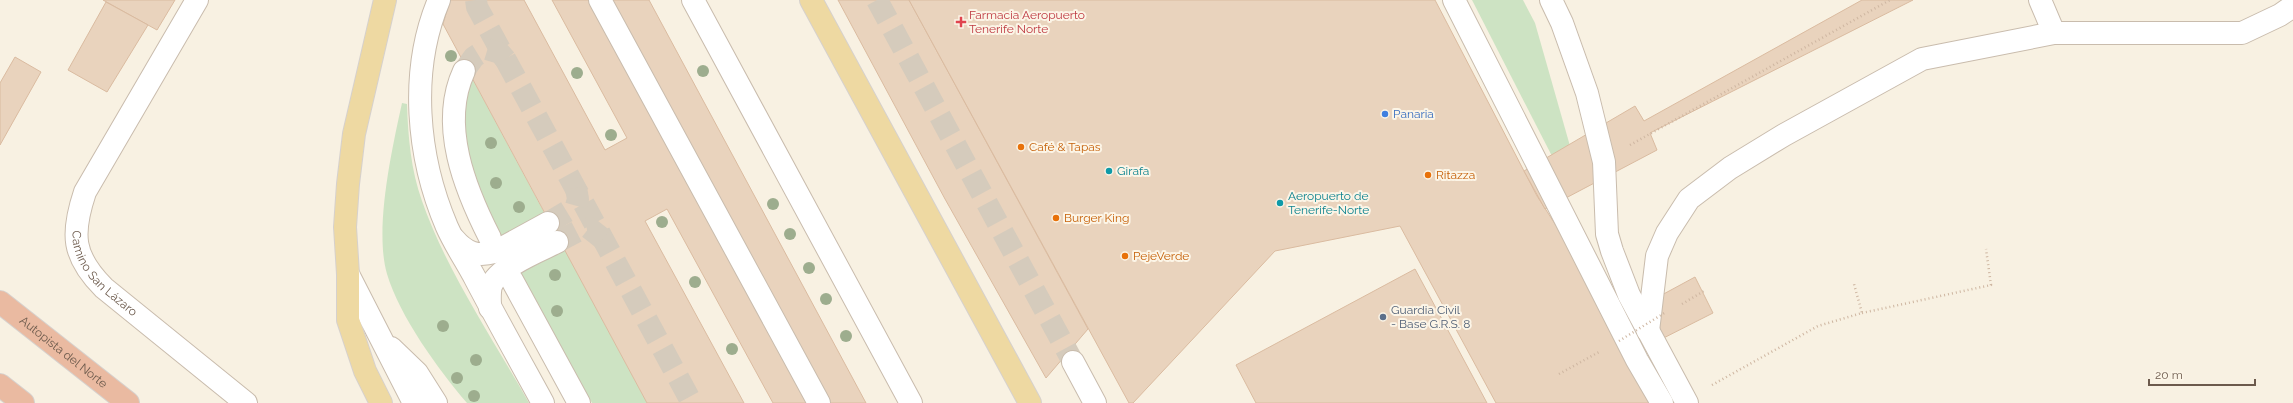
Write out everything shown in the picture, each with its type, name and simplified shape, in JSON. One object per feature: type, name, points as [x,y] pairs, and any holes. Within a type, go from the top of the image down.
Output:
[{"type":"highway","name":"Autopista del Norte","points":[[0,302],[128,403]]},
{"type":"highway","points":[[0,385],[23,403]]},
{"type":"main road","points":[[381,403],[365,371],[348,320],[348,274],[345,227],[354,134],[385,0]]},
{"type":"main road","points":[[811,0],[1030,403]]},
{"type":"street","name":"Camino San Lázaro","points":[[197,0],[85,192],[77,217],[76,236],[79,255],[88,272],[104,288],[246,403]]},
{"type":"street","points":[[600,0],[819,403]]},
{"type":"street","points":[[693,0],[911,403]]},
{"type":"street","points":[[1454,0],[1637,360],[1662,403]]},
{"type":"street","points":[[1550,0],[1562,23],[1587,93],[1604,162],[1607,234],[1629,295],[1687,402]]},
{"type":"street","points":[[2040,0],[2054,33]]},
{"type":"street","points":[[438,3],[428,35],[421,74],[422,133],[427,166],[437,198],[454,239],[490,308],[543,403]]},
{"type":"street","points":[[1648,331],[1657,256],[1667,233],[1688,199],[1730,168],[1922,59],[2054,33],[2242,33],[2280,15],[2293,6]]},
{"type":"street","points":[[464,71],[459,83],[456,97],[455,136],[468,188],[490,238]]},
{"type":"street","points":[[454,239],[469,253],[486,255],[552,233],[495,278],[489,295],[490,308]]},
{"type":"street","points":[[348,274],[414,403]]},
{"type":"street","points":[[512,280],[579,403]]},
{"type":"street","points":[[383,340],[417,373],[436,403]]},
{"type":"street","points":[[1073,362],[1095,403]]},
{"type":"path","points":[[1662,126],[1890,0]]},
{"type":"path","points":[[1687,402],[1818,326],[1862,313],[1991,285],[1986,249]]},
{"type":"path","points":[[1854,284],[1862,313]]},
{"type":"path","points":[[1678,305],[1704,291]]},
{"type":"path","points":[[1618,342],[1672,309]]},
{"type":"path","points":[[1559,374],[1581,362]]},
{"type":"green space","points":[[1472,0],[1523,0],[1535,23],[1570,146],[1555,162]]},
{"type":"green space","points":[[472,78],[545,214],[500,236],[479,190],[467,154],[463,120],[464,105]]},
{"type":"green space","points":[[402,103],[407,104],[409,141],[415,177],[432,227],[457,279],[529,403],[467,403],[432,359],[410,325],[393,290],[387,274],[384,256],[382,235],[383,212],[389,165]]},
{"type":"green space","points":[[565,250],[647,403],[592,403],[520,273]]},
{"type":"building","points":[[103,0],[175,0],[157,30]]},
{"type":"building","points":[[450,0],[524,0],[605,150],[627,138],[552,0],[649,0],[866,403],[773,403],[667,209],[645,221],[744,403],[647,403],[443,24]]},
{"type":"building","points":[[838,0],[909,0],[1088,329],[1046,378],[945,199]]},
{"type":"building","name":"Aeropuerto de Tenerife-Norte","points":[[909,0],[1435,0],[1537,196],[1577,258],[1650,403],[1496,403],[1400,226],[1275,251],[1133,403],[1129,403]]},
{"type":"building","points":[[1862,0],[1913,0],[1650,133],[1657,150],[1545,209],[1524,171],[1635,106],[1644,121]]},
{"type":"building","points":[[106,2],[148,25],[107,92],[68,70]]},
{"type":"building","points":[[15,57],[41,72],[0,145],[0,83]]},
{"type":"building","name":"Guardia Civil - Base G.R.S. 8","points":[[1415,269],[1487,403],[1256,403],[1236,365]]},
{"type":"building","points":[[1695,277],[1713,313],[1626,357],[1610,323]]},
{"type":"tunnel","points":[[476,0],[477,7],[692,403]]},
{"type":"tunnel","points":[[877,0],[1073,362]]},
{"type":"tunnel","points":[[464,71],[474,57],[487,49],[500,53],[507,61]]},
{"type":"tunnel","points":[[548,223],[576,206],[578,199],[576,188]]},
{"type":"tunnel","points":[[557,242],[582,229],[589,228],[603,239]]},
{"type":"place","name":"Farmacia Aeropuerto Tenerife Norte","points":[[961,22]]},
{"type":"place","name":"Panaria","points":[[1385,114]]},
{"type":"place","name":"Café & Tapas","points":[[1021,147]]},
{"type":"place","name":"Girafa","points":[[1109,171]]},
{"type":"place","name":"Ritazza","points":[[1428,175]]},
{"type":"place","name":"Aeropuerto de Tenerife-Norte","points":[[1280,203]]},
{"type":"place","name":"Burger King","points":[[1056,218]]},
{"type":"place","name":"PejeVerde","points":[[1125,256]]},
{"type":"place","name":"Guardia Civil - Base G.R.S. 8","points":[[1383,317]]}]
